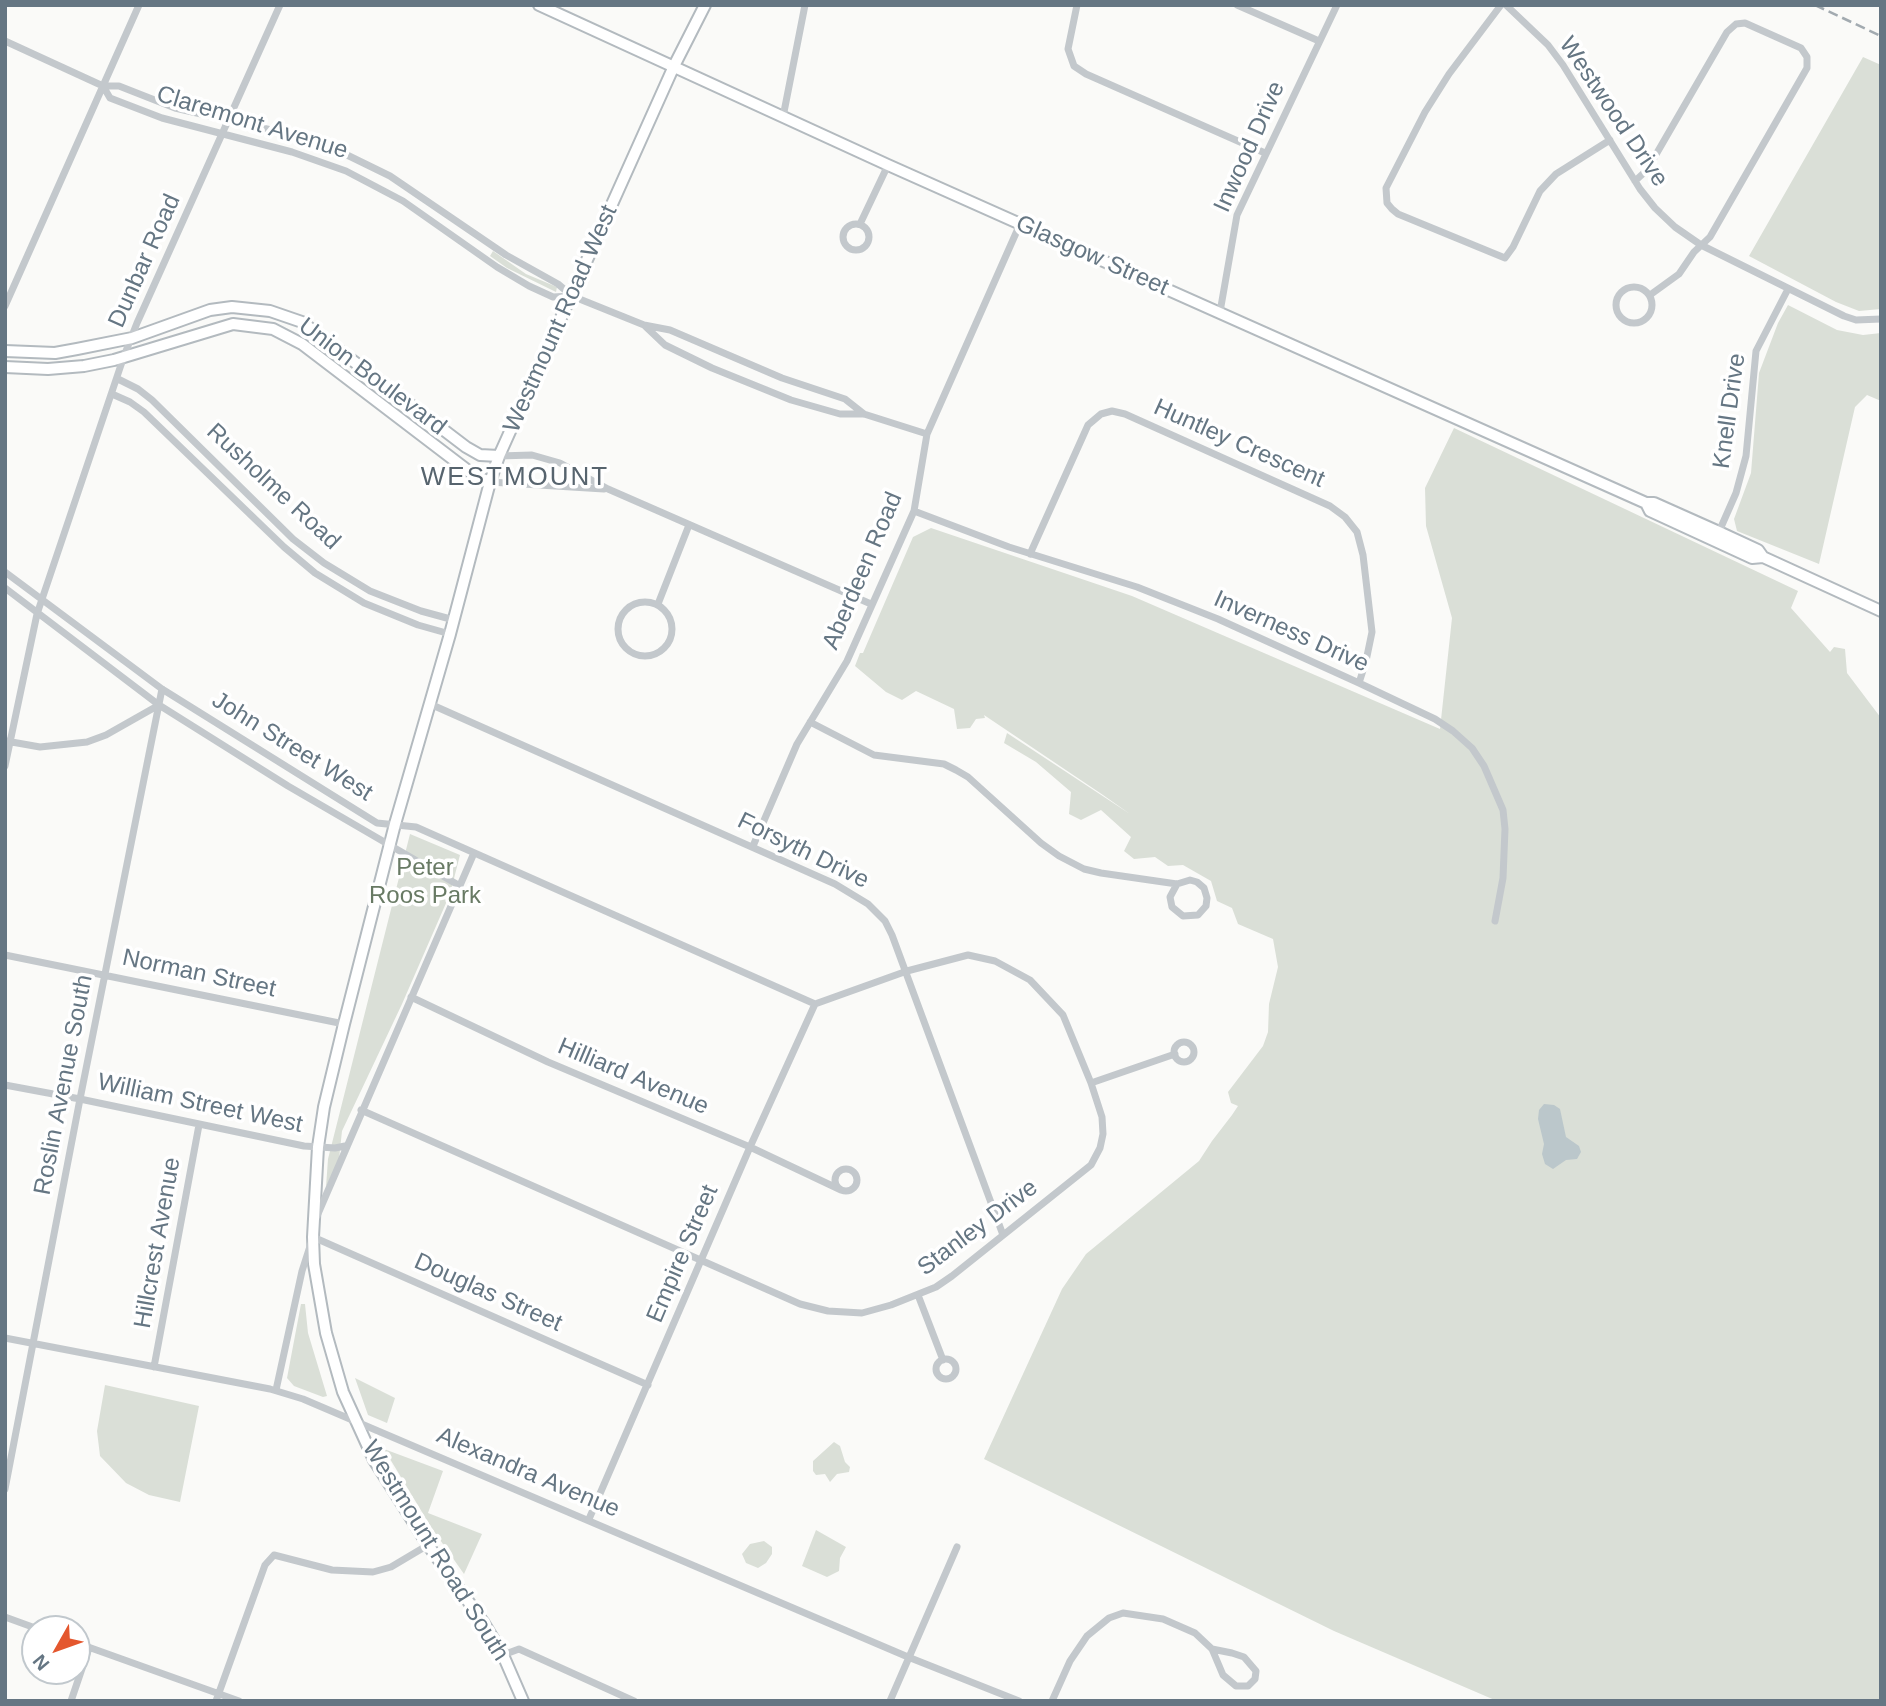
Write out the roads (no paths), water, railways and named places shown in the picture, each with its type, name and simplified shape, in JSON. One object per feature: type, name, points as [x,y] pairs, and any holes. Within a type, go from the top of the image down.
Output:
[{"type":"street","points":[[5,306],[139,5]]},
{"type":"street","name":"Dunbar Road","points":[[5,766],[8,741],[37,614],[124,356],[280,5]]},
{"type":"street","name":"Glasgow Street","points":[[539,5],[1020,224],[1646,503],[1654,503],[1752,558],[1763,557],[1881,611]]},
{"type":"street","name":"Westmount Road West","points":[[413,765],[499,456],[674,66],[705,5]]},
{"type":"street","points":[[783,117],[805,5]]},
{"type":"street","points":[[1077,5],[1068,49],[1074,66],[1086,74],[1265,153]]},
{"type":"street","points":[[1237,5],[1319,41]]},
{"type":"street","name":"Inwood Drive","points":[[1220,312],[1237,215],[1336,5]]},
{"type":"street","points":[[1504,5],[1456,65],[1424,112],[1386,188],[1387,203],[1398,214],[1506,258],[1540,191],[1556,174],[1610,140]]},
{"type":"street","name":"Westwood Drive","points":[[1504,5],[1548,45],[1635,181],[1655,208],[1675,227],[1702,245],[1844,316],[1856,320],[1881,319]]},
{"type":"street","points":[[1635,181],[1647,170],[1727,32],[1737,24],[1745,23],[1801,48],[1807,57],[1807,68],[1710,237],[1679,274],[1650,295]]},
{"type":"street","name":"Claremont Avenue","points":[[5,41],[103,86],[119,86],[175,108],[280,132],[368,164],[427,200],[506,255],[558,284],[572,296],[644,325],[670,330],[782,378],[845,399],[864,414]]},
{"type":"street","name":"Claremont Avenue","points":[[103,86],[110,98],[173,121],[292,152],[346,171],[403,201],[497,267],[529,286],[553,297],[572,296]]},
{"type":"street","points":[[860,224],[888,165]]},
{"type":"street","name":"Aberdeen Road","points":[[753,846],[797,744],[847,661],[914,511],[927,434],[1020,224]]},
{"type":"street","points":[[1636,287],[1650,295],[1651,311],[1644,320],[1630,323],[1622,319],[1616,305],[1618,296],[1626,288],[1636,287]]},
{"type":"street","name":"Knell Drive","points":[[1717,536],[1736,493],[1746,456],[1756,351],[1788,289]]},
{"type":"street","name":"Union Boulevard","points":[[5,351],[55,353],[132,338],[210,310],[253,308],[286,315],[317,333],[480,455],[532,455],[561,463],[608,489],[871,604]]},
{"type":"street","name":"Union Boulevard","points":[[5,367],[72,367],[124,356],[225,326],[248,325],[273,329],[302,344],[475,476],[490,482],[608,489]]},
{"type":"street","name":"Claremont Avenue","points":[[644,325],[665,345],[768,391],[839,414],[864,414],[927,434]]},
{"type":"street","name":"Rusholme Road","points":[[118,379],[152,400],[293,539],[324,563],[370,591],[421,611],[454,620]]},
{"type":"street","name":"Rusholme Road","points":[[113,394],[144,412],[284,547],[315,573],[364,603],[418,625],[450,634]]},
{"type":"street","name":"Huntley Crescent","points":[[1030,554],[1088,425],[1101,414],[1112,411],[1125,414],[1330,506],[1345,517],[1357,531],[1363,555],[1372,632],[1359,683]]},
{"type":"street","name":"Inverness Drive","points":[[914,511],[1030,554],[1137,587],[1218,620],[1436,719],[1462,738],[1484,766],[1503,810],[1503,878],[1495,921]]},
{"type":"street","points":[[658,604],[689,525]]},
{"type":"street","name":"John Street West","points":[[5,572],[162,689],[377,823],[416,827],[815,1004]]},
{"type":"street","name":"John Street West","points":[[5,588],[159,705],[288,786],[460,886]]},
{"type":"street","points":[[649,601],[658,604],[666,611],[673,625],[669,643],[650,656],[631,653],[618,635],[621,616],[632,604],[649,601]]},
{"type":"street","name":"Roslin Avenue South","points":[[5,1489],[162,689]]},
{"type":"street","name":"Forsyth Drive","points":[[430,704],[753,846],[835,884],[868,904],[885,921],[907,971],[1003,1235]]},
{"type":"street","points":[[8,741],[40,747],[88,742],[106,735],[159,705]]},
{"type":"street","points":[[810,722],[874,755],[944,764],[956,770],[968,777],[1041,843],[1084,869],[1177,884],[1190,880],[1197,882],[1204,888],[1207,898],[1206,906],[1198,915],[1183,916],[1172,907],[1171,891],[1177,884]]},
{"type":"street","name":"Westmount Road South","points":[[413,765],[395,824],[344,1024],[318,1147],[313,1223],[314,1264],[326,1333],[344,1392],[374,1460],[428,1545],[483,1622],[503,1655],[523,1701]]},
{"type":"street","name":"Westmount Road South","points":[[313,1223],[474,853]]},
{"type":"street","name":"Norman Street","points":[[5,955],[344,1024]]},
{"type":"street","name":"Stanley Drive","points":[[361,1110],[701,1262],[800,1304],[828,1311],[862,1313],[918,1295],[953,1276],[1091,1165],[1100,1148],[1103,1134],[1102,1117],[1091,1083],[1063,1015],[1031,980],[995,961],[968,955],[907,971],[815,1004]]},
{"type":"street","name":"Hilliard Avenue","points":[[411,997],[548,1062],[750,1147],[841,1190]]},
{"type":"street","name":"Empire Street","points":[[589,1519],[815,1004]]},
{"type":"street","points":[[1091,1083],[1175,1054]]},
{"type":"street","name":"William Street West","points":[[5,1085],[318,1147],[345,1146]]},
{"type":"street","name":"Hillcrest Avenue","points":[[154,1367],[199,1125]]},
{"type":"street","name":"Westmount Road South","points":[[276,1390],[302,1271],[313,1237]]},
{"type":"street","name":"Douglas Street","points":[[313,1237],[648,1385]]},
{"type":"street","points":[[918,1295],[943,1360]]},
{"type":"street","name":"Alexandra Avenue","points":[[5,1338],[276,1390],[303,1399],[908,1657],[1018,1701]]},
{"type":"street","points":[[218,1697],[265,1565],[274,1555],[332,1570],[373,1572],[391,1567],[428,1545]]},
{"type":"street","points":[[890,1701],[957,1547]]},
{"type":"street","points":[[1052,1701],[1070,1661],[1087,1636],[1109,1618],[1123,1613],[1148,1615],[1195,1633],[1212,1649],[1218,1667],[1229,1681],[1242,1688],[1252,1683],[1257,1675],[1252,1664],[1233,1653],[1212,1649]]},
{"type":"street","points":[[91,1649],[218,1697],[239,1701]]},
{"type":"street","points":[[503,1655],[519,1649],[634,1701]]},
{"type":"railway","points":[[1815,5],[1881,36]]},
{"type":"district","name":"WESTMOUNT","points":[[515,478]]},
{"type":"park label","name":"Peter Roos Park","points":[[425,882]]}]
